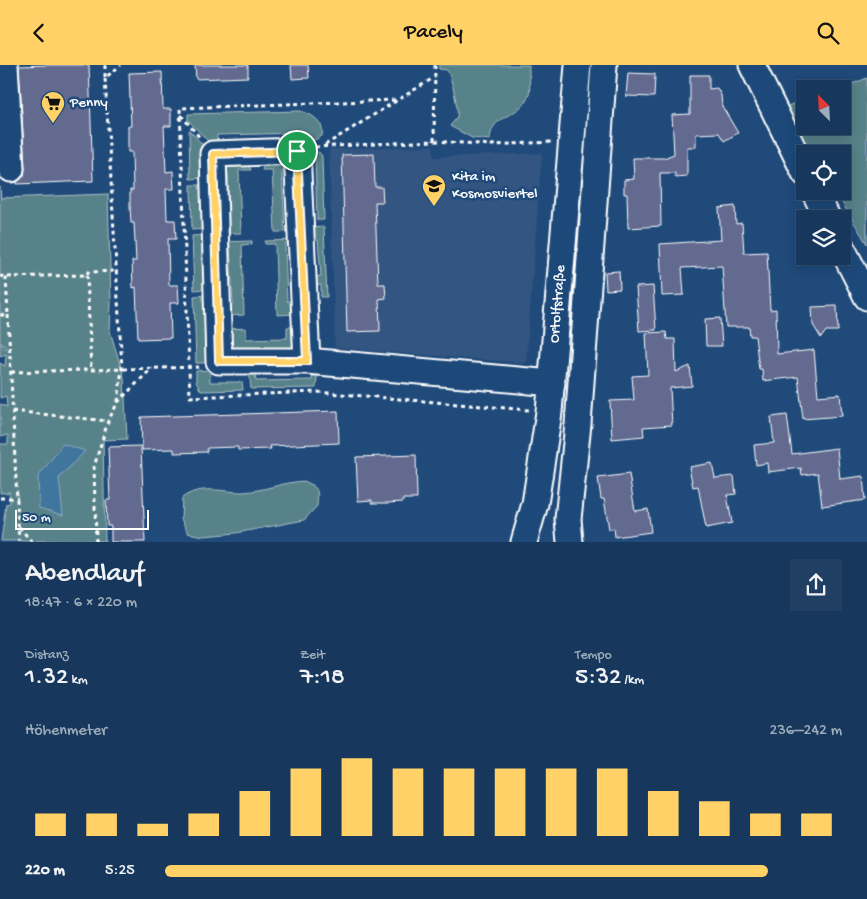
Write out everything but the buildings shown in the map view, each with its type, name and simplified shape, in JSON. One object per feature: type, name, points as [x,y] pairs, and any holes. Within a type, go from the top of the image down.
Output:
[{"type":"street","points":[[5,65],[11,169]]},
{"type":"street","name":"Ortolfstraße","points":[[524,541],[535,504],[548,422],[578,65]]},
{"type":"street","points":[[570,541],[568,519],[578,424],[604,65]]},
{"type":"street","points":[[752,65],[796,155]]},
{"type":"street","points":[[307,361],[297,151],[213,154],[219,361],[307,361],[552,383]]},
{"type":"street","points":[[851,265],[867,297]]},
{"type":"street","points":[[548,422],[578,424]]},
{"type":"path","points":[[104,65],[122,368],[118,402]]},
{"type":"path","points":[[105,78],[121,65]]},
{"type":"path","points":[[434,141],[435,65]]},
{"type":"path","points":[[325,146],[395,100],[435,77]]},
{"type":"path","points":[[180,115],[213,154]]},
{"type":"path","points":[[297,151],[325,146],[434,141],[492,145],[554,142]]},
{"type":"path","points":[[0,276],[87,275],[88,272],[117,271]]},
{"type":"path","points":[[87,275],[90,369]]},
{"type":"path","points":[[6,277],[19,541]]},
{"type":"path","points":[[0,315],[8,315]]},
{"type":"path","points":[[11,372],[211,367],[219,361]]},
{"type":"path","points":[[96,541],[94,467],[108,421],[118,402],[152,368]]},
{"type":"path","points":[[12,411],[108,421]]},
{"type":"path","points":[[0,498],[18,498]]},
{"type":"path","points":[[19,526],[32,541]]},
{"type":"shaded area","name":"Kita im Kosmosviertel","points":[[433,146],[434,157],[542,153],[526,363],[335,348],[329,149]]},
{"type":"shaded area","points":[[63,444],[85,451],[59,478],[63,515],[39,508],[38,477]]},
{"type":"green space","points":[[439,65],[529,65],[530,88],[528,97],[521,107],[494,126],[490,140],[472,138],[450,126],[457,116],[456,101],[449,73],[447,70],[439,69]]},
{"type":"green space","points":[[867,78],[867,244],[851,218],[851,210],[846,210],[840,200],[851,200],[851,145],[807,145],[801,135],[851,135],[851,85]]},
{"type":"green space","points":[[796,103],[796,127],[784,107]]},
{"type":"green space","points":[[300,111],[317,119],[322,127],[322,136],[305,145],[304,133],[217,135],[217,145],[208,141],[188,120],[188,114]]},
{"type":"green space","points":[[189,130],[204,146],[205,178],[190,179]]},
{"type":"green space","points":[[319,152],[322,156],[324,220],[317,220],[315,157],[305,156],[305,153]]},
{"type":"green space","points":[[245,158],[251,170],[239,170],[241,233],[229,233],[228,173],[217,172],[218,169]]},
{"type":"green space","points":[[267,158],[284,158],[293,170],[282,171],[285,232],[275,232],[272,170],[262,170]]},
{"type":"green space","points":[[191,185],[205,185],[206,229],[192,230]]},
{"type":"green space","points":[[0,187],[1,198],[108,194],[110,331],[124,377],[127,439],[103,440],[105,541],[1,541],[6,504],[10,503],[9,491],[7,493],[0,493],[0,444],[8,444],[8,435],[0,437],[0,404],[7,407],[6,396],[0,398],[0,363],[5,366],[6,354],[0,356],[0,343],[5,349],[6,347],[0,342]]},
{"type":"green space","points":[[324,227],[327,297],[321,297],[321,285],[310,285],[310,277],[321,276],[318,240],[308,240],[308,228]]},
{"type":"green space","points":[[206,235],[208,289],[194,290],[192,236]]},
{"type":"green space","points":[[296,240],[296,243],[285,244],[287,301],[298,302],[294,314],[277,315],[275,244],[265,244],[265,241]]},
{"type":"green space","points":[[252,241],[252,244],[242,245],[244,315],[227,316],[222,305],[233,304],[230,245],[220,245],[220,242]]},
{"type":"green space","points":[[208,295],[210,363],[196,363],[194,296]]},
{"type":"green space","points":[[287,327],[293,327],[294,349],[232,352],[228,329],[246,328],[246,339],[287,338]]},
{"type":"green space","points":[[313,369],[318,369],[316,388],[251,389],[249,370],[254,370],[256,381],[312,380]]},
{"type":"green space","points":[[210,370],[210,382],[242,382],[243,390],[201,391],[196,382],[196,371]]},
{"type":"green space","points":[[304,481],[315,488],[318,497],[317,506],[304,520],[236,533],[204,536],[188,533],[181,519],[182,498],[196,491],[243,492]]},
{"type":"place","name":"Penny","points":[[53,124]]},
{"type":"place","name":"Kita im Kosmosviertel","points":[[434,207]]},
{"type":"route","points":[[297,151],[307,361],[219,361],[213,154],[297,151]]}]
